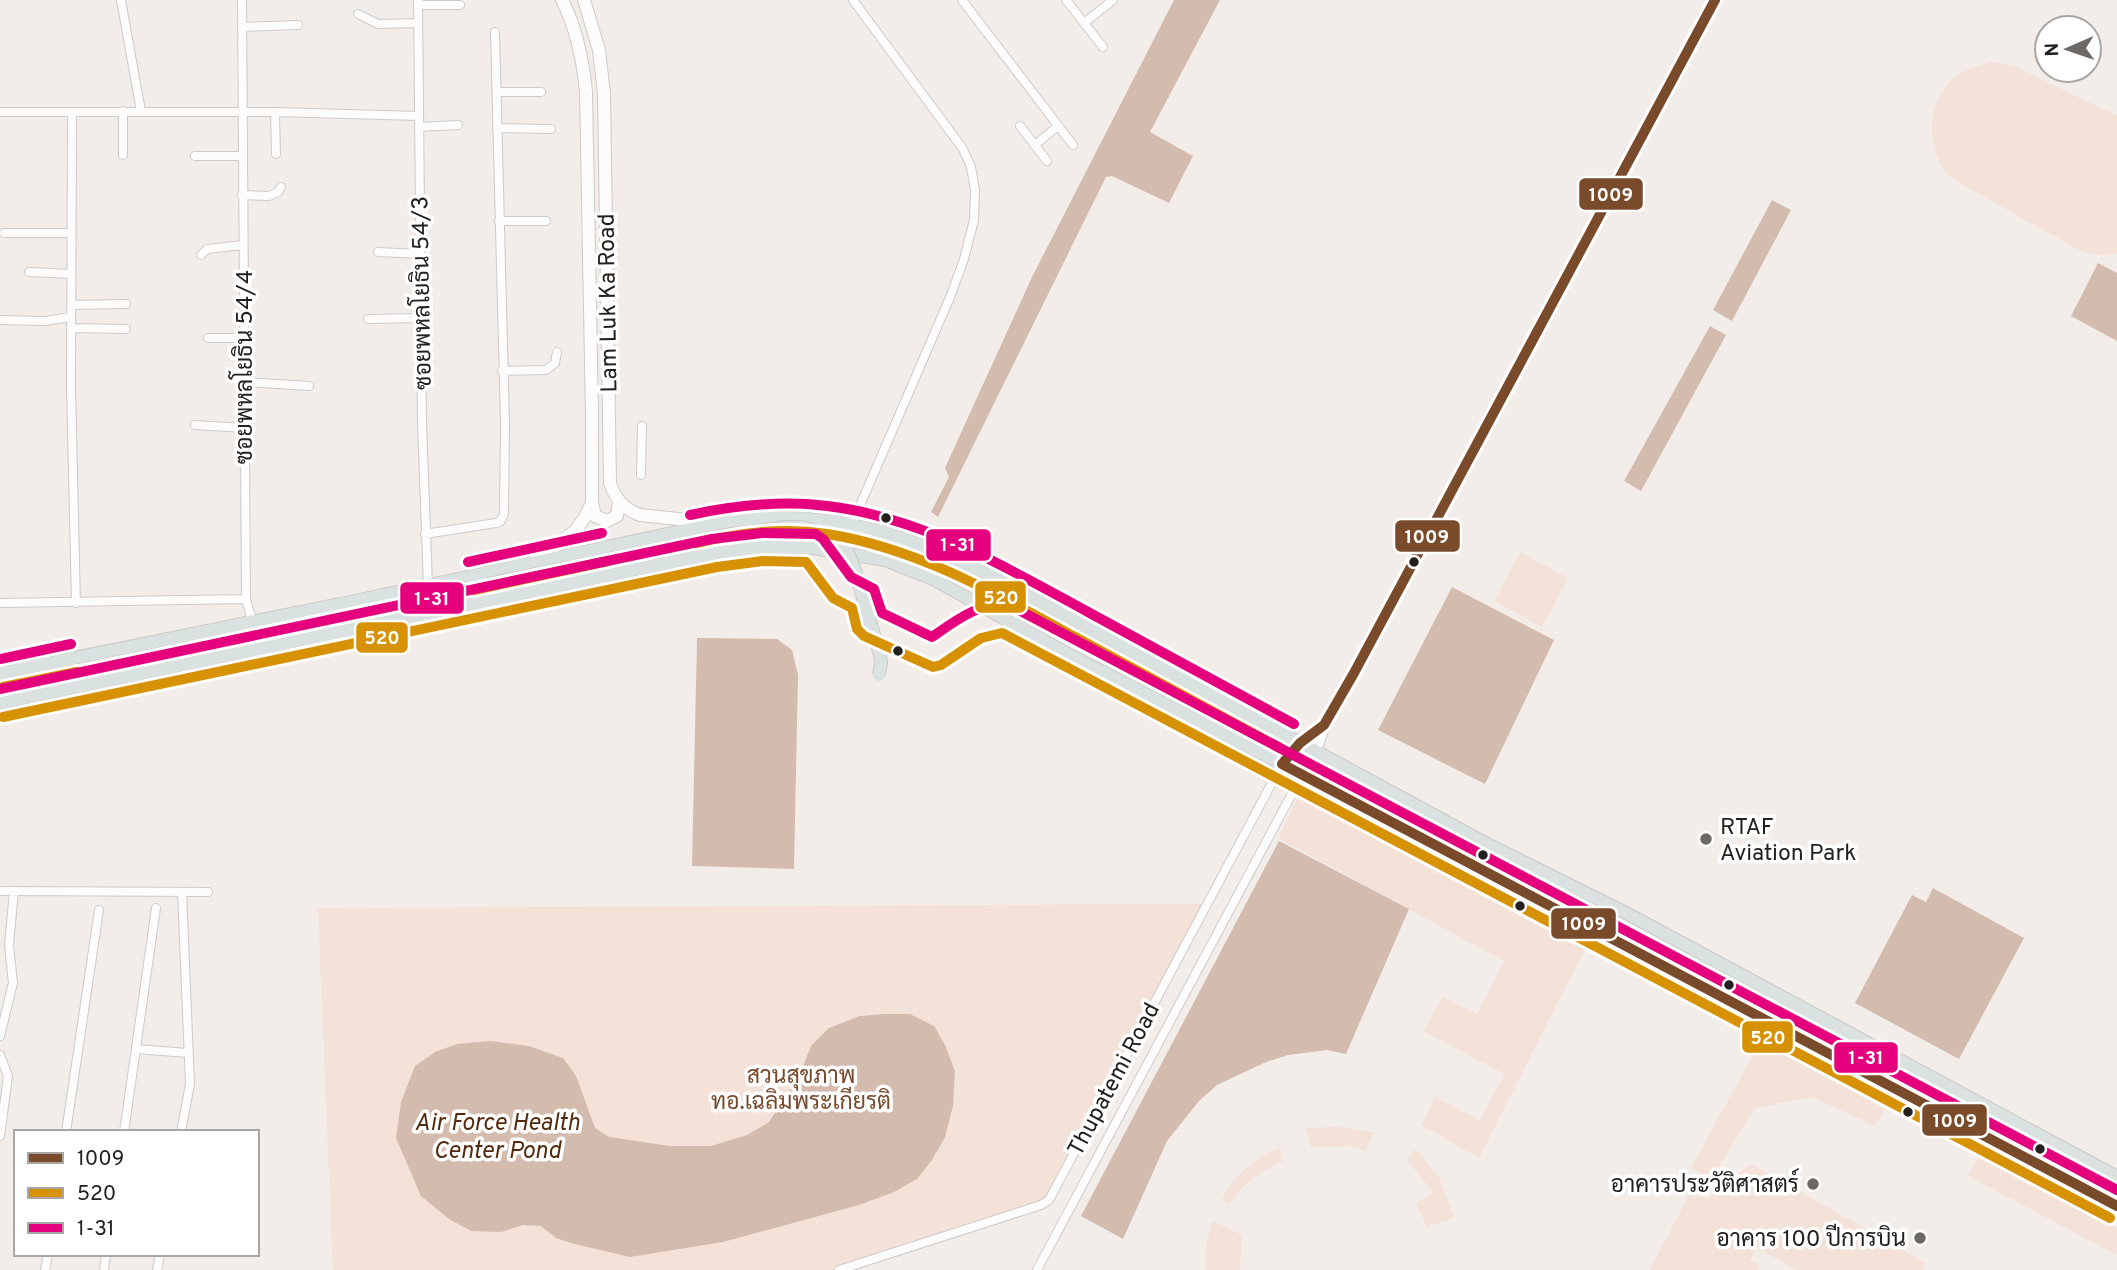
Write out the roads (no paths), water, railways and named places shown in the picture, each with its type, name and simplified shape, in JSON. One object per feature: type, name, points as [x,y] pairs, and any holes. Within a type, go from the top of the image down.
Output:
[{"type":"main road","name":"Lam Luk Ka Road","points":[[562,0],[576,32],[586,92],[592,503]]},
{"type":"main road","name":"Lam Luk Ka Road","points":[[584,0],[599,50],[604,94],[610,483],[619,502]]},
{"type":"main road","points":[[1302,775],[1324,724],[1354,673],[1715,0]]},
{"type":"main road","points":[[592,503],[595,516],[607,521],[617,516],[619,502]]},
{"type":"main road","points":[[619,502],[630,512],[640,515],[719,523]]},
{"type":"main road","points":[[534,562],[575,531],[592,503]]},
{"type":"main road","points":[[0,673],[428,586],[719,523],[761,517],[792,517],[852,524],[910,540],[968,564],[1487,844],[1626,913],[2117,1177]]},
{"type":"main road","points":[[382,595],[432,595],[727,535],[803,527],[836,538],[846,549],[880,655],[879,675]]},
{"type":"main road","points":[[0,703],[715,553],[762,547],[813,548],[885,560],[933,579],[1070,655],[1282,764],[2117,1206]]},
{"type":"main road","points":[[252,621],[254,650]]},
{"type":"main road","points":[[1282,764],[1300,743],[1324,724]]},
{"type":"main road","points":[[1762,1019],[1776,994]]},
{"type":"street","points":[[121,0],[141,111]]},
{"type":"street","name":"ซอยพหลโยธิน 54/4","points":[[242,0],[246,599],[252,621]]},
{"type":"street","points":[[852,524],[954,288],[974,220],[975,190],[971,167],[963,149],[853,0]]},
{"type":"street","points":[[962,0],[1073,145]]},
{"type":"street","points":[[1066,0],[1102,47]]},
{"type":"street","points":[[1084,23],[1113,0]]},
{"type":"street","points":[[418,3],[460,5]]},
{"type":"street","name":"ซอยพหลโยธิน 54/3","points":[[418,3],[421,318],[428,586]]},
{"type":"street","points":[[358,15],[378,24],[418,23]]},
{"type":"street","points":[[242,27],[298,25]]},
{"type":"street","points":[[425,534],[496,523],[502,518],[505,506],[495,32]]},
{"type":"street","points":[[496,92],[541,92]]},
{"type":"street","points":[[72,111],[71,328],[76,603]]},
{"type":"street","points":[[123,111],[123,155]]},
{"type":"street","points":[[0,112],[275,112],[419,116]]},
{"type":"street","points":[[275,112],[276,153]]},
{"type":"street","points":[[419,127],[458,125]]},
{"type":"street","points":[[1020,126],[1047,161]]},
{"type":"street","points":[[1035,145],[1058,126]]},
{"type":"street","points":[[497,128],[551,129]]},
{"type":"street","points":[[195,156],[242,156]]},
{"type":"street","points":[[242,195],[274,195],[281,187]]},
{"type":"street","points":[[499,221],[546,221]]},
{"type":"street","points":[[4,233],[71,233]]},
{"type":"street","points":[[201,255],[217,247],[243,245]]},
{"type":"street","points":[[378,252],[420,254]]},
{"type":"street","points":[[29,272],[71,274]]},
{"type":"street","points":[[71,304],[126,304]]},
{"type":"street","points":[[0,320],[45,321],[71,317]]},
{"type":"street","points":[[368,319],[421,318]]},
{"type":"street","points":[[71,328],[127,328]]},
{"type":"street","points":[[208,338],[244,338]]},
{"type":"street","points":[[502,371],[546,370],[555,363],[557,352]]},
{"type":"street","points":[[244,382],[309,386]]},
{"type":"street","points":[[195,425],[244,428]]},
{"type":"street","points":[[641,475],[642,426]]},
{"type":"street","points":[[0,603],[246,599]]},
{"type":"street","name":"Thupatemi Road","points":[[839,1270],[1041,1205],[1049,1200],[1282,764]]},
{"type":"street","name":"Thupatemi Road","points":[[1037,1270],[1302,775]]},
{"type":"street","points":[[0,891],[208,892]]},
{"type":"street","points":[[0,1036],[13,983],[9,945],[14,891]]},
{"type":"street","points":[[181,1130],[190,1084],[182,892]]},
{"type":"street","points":[[124,1130],[156,908]]},
{"type":"street","points":[[66,1130],[99,910]]},
{"type":"street","points":[[136,1049],[188,1054]]},
{"type":"street","points":[[0,1055],[8,1076],[0,1136]]},
{"type":"water","points":[[1174,0],[1220,0],[1150,132],[1193,156],[1169,203],[1112,176],[1106,177],[938,517],[931,512],[949,477],[945,468],[1032,277]]},
{"type":"water","points":[[1772,200],[1791,210],[1732,321],[1713,310]]},
{"type":"water","points":[[2098,263],[2117,273],[2117,341],[2071,316]]},
{"type":"water","points":[[1710,326],[1726,335],[1641,491],[1624,481]]},
{"type":"water","points":[[1452,587],[1554,640],[1485,784],[1378,730]]},
{"type":"water","points":[[697,638],[777,639],[792,650],[798,675],[794,869],[692,866]]},
{"type":"water","points":[[1279,841],[1409,909],[1346,1054],[1327,1050],[1288,1055],[1266,1062],[1217,1085],[1199,1101],[1167,1141],[1123,1239],[1081,1216]]},
{"type":"water","points":[[1933,888],[2024,938],[1959,1059],[1855,1003],[1912,895],[1926,902]]},
{"type":"water","name":"Air Force Health Center Pond","points":[[910,1014],[934,1026],[955,1071],[953,1106],[945,1137],[932,1160],[917,1179],[894,1192],[859,1205],[723,1242],[630,1257],[556,1238],[541,1226],[523,1225],[501,1232],[471,1231],[449,1219],[421,1196],[396,1138],[401,1102],[415,1066],[435,1052],[457,1044],[491,1041],[529,1046],[563,1058],[576,1076],[595,1128],[609,1137],[670,1146],[711,1146],[747,1135],[769,1122],[799,1076],[811,1046],[829,1028],[860,1016]]},
{"type":"place","name":"RTAF Aviation Park","points":[[1706,839]]},
{"type":"place","name":"อาคารประวัติศาสตร์","points":[[1813,1184]]},
{"type":"place","name":"อาคาร 100 ปีการบิน","points":[[1920,1238]]},
{"type":"park label","name":"สวนสุขภาพ ทอ.เฉลิมพระเกียรติ","points":[[801,1088]]}]
